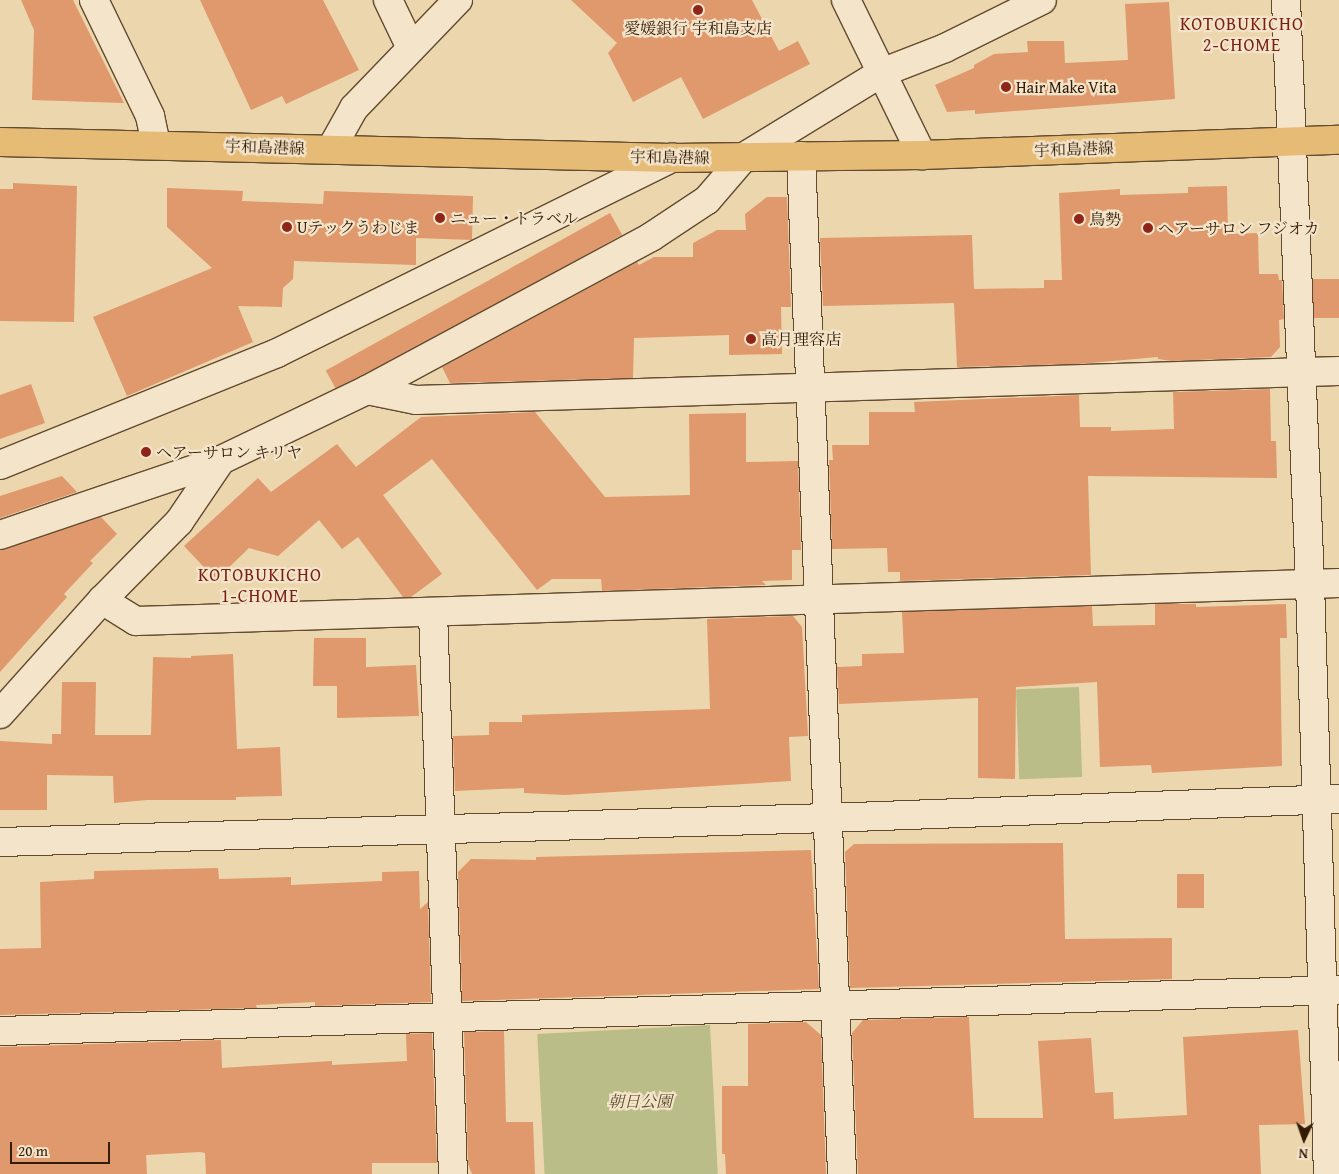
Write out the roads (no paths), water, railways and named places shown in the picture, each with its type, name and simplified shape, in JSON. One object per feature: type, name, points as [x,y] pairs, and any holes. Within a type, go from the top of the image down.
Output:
[{"type":"main road","name":"宇和島港線","points":[[0,142],[156,144],[672,158],[922,155],[1339,140]]},
{"type":"street","points":[[94,0],[150,116],[156,144]]},
{"type":"street","points":[[388,0],[411,48]]},
{"type":"street","points":[[331,149],[354,108],[458,0]]},
{"type":"street","points":[[846,0],[922,155]]},
{"type":"street","points":[[0,535],[221,460],[367,390],[651,237],[707,200],[744,157],[881,73],[945,48],[1042,0]]},
{"type":"street","points":[[1286,0],[1310,583],[1328,800],[1330,990],[1328,1174]]},
{"type":"street","points":[[801,156],[842,1174]]},
{"type":"street","points":[[0,465],[277,353],[672,158]]},
{"type":"street","points":[[367,390],[416,400],[1339,371]]},
{"type":"street","points":[[0,714],[102,600],[179,522],[221,460]]},
{"type":"street","points":[[102,600],[136,621],[433,613],[1339,582]]},
{"type":"street","points":[[433,613],[453,1174]]},
{"type":"street","points":[[0,842],[827,818],[1328,800]]},
{"type":"street","points":[[0,1031],[834,1003],[1330,990]]},
{"type":"place","name":"愛媛銀行 宇和島支店","points":[[698,10]]},
{"type":"place","name":"Hair Make Vita","points":[[1006,87]]},
{"type":"place","name":"ニュー・トラベル","points":[[440,218]]},
{"type":"place","name":"鳥勢","points":[[1079,219]]},
{"type":"place","name":"Uテックうわじま","points":[[287,227]]},
{"type":"place","name":"ヘアーサロン フジオカ","points":[[1148,228]]},
{"type":"place","name":"高月理容店","points":[[751,339]]},
{"type":"place","name":"ヘアーサロン キリヤ","points":[[146,452]]},
{"type":"district","name":"KOTOBUKICHO 2-CHOME","points":[[1242,35]]},
{"type":"district","name":"KOTOBUKICHO 1-CHOME","points":[[260,586]]},
{"type":"park label","name":"朝日公園","points":[[640,1101]]}]
